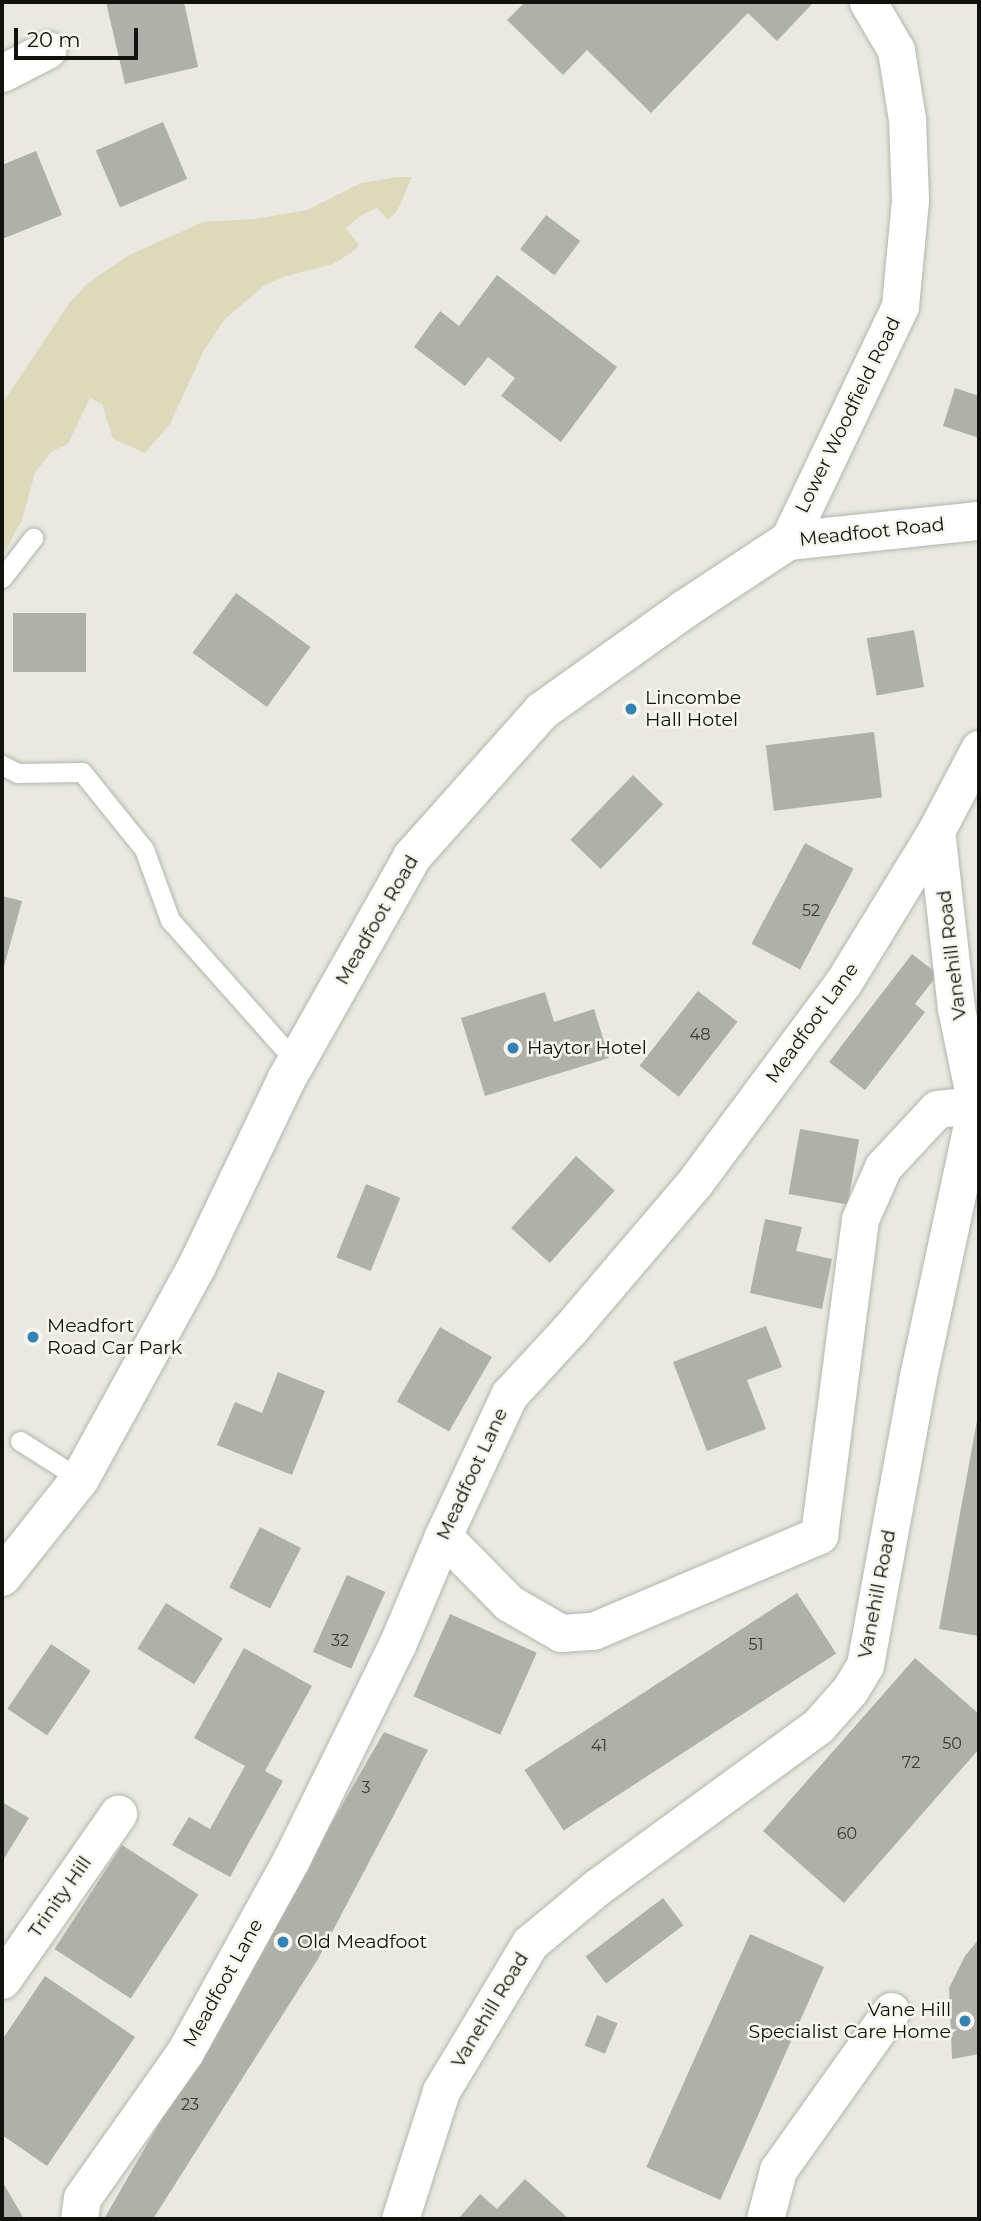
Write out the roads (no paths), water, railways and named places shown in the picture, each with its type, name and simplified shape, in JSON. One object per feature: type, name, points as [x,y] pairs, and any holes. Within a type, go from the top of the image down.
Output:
[{"type":"street","name":"Lower Woodfield Road","points":[[788,541],[900,306],[911,200],[907,119],[896,50],[868,2]]},
{"type":"street","points":[[2,73],[47,50]]},
{"type":"street","name":"Meadfoot Road","points":[[2,1577],[80,1479],[197,1266],[296,1062],[412,857],[542,711],[685,609],[788,541],[979,521]]},
{"type":"street","name":"Meadfoot Lane","points":[[79,2219],[82,2198],[185,2052],[291,1860],[397,1645],[443,1536],[509,1395],[570,1329],[695,1182],[843,983],[936,831],[979,749]]},
{"type":"street","name":"Vanehill Road","points":[[400,2219],[441,2091],[530,1943],[596,1888],[818,1726],[850,1690],[865,1665],[917,1381],[977,1104],[956,1008],[936,831]]},
{"type":"street","points":[[443,1536],[509,1603],[561,1633],[593,1631],[819,1535],[860,1219],[883,1167],[937,1109],[977,1104]]},
{"type":"street","name":"Trinity Hill","points":[[2,1980],[118,1814]]},
{"type":"street","points":[[765,2219],[778,2169],[891,2011]]},
{"type":"lane","points":[[2,579],[33,538]]},
{"type":"lane","points":[[2,765],[18,773],[82,772],[144,849],[170,920],[296,1062]]},
{"type":"lane","points":[[20,1441],[80,1479]]},
{"type":"place","name":"Lincombe Hall Hotel","points":[[631,709]]},
{"type":"place","name":"Haytor Hotel","points":[[513,1048]]},
{"type":"place","name":"Meadfort Road Car Park","points":[[33,1337]]},
{"type":"place","name":"Old Meadfoot","points":[[283,1942]]},
{"type":"place","name":"Vane Hill Specialist Care Home","points":[[965,2021]]}]
